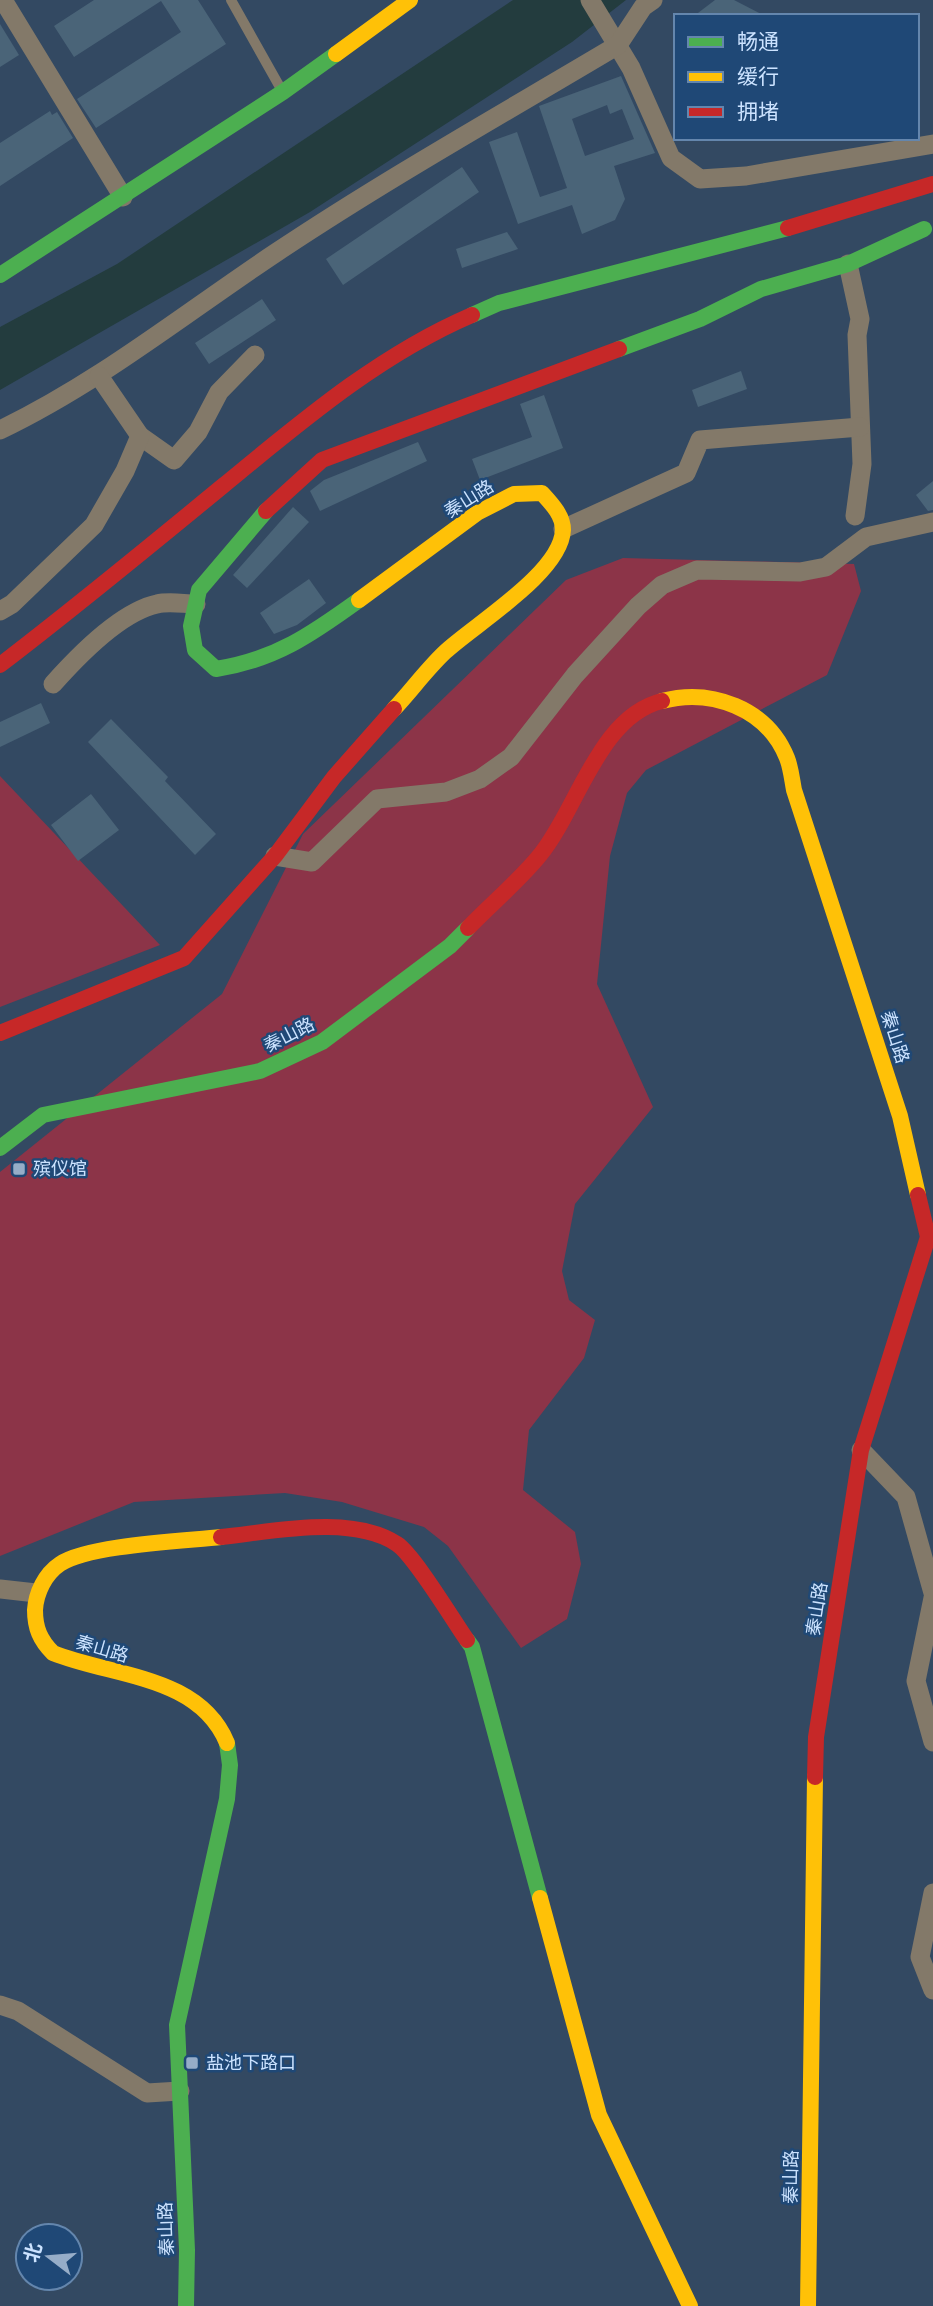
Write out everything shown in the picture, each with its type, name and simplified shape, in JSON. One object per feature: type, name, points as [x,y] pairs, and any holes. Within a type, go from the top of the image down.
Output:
[{"type":"main road","points":[[0,275],[283,92],[410,0]]},
{"type":"main road","points":[[817,202],[890,180]]},
{"type":"main road","points":[[0,665],[79,605],[327,400],[427,334],[499,303],[746,240],[933,184]]},
{"type":"main road","points":[[481,292],[779,213]]},
{"type":"main road","name":"秦山路","points":[[563,530],[558,510],[542,493],[514,494],[477,513],[305,639],[249,664],[216,669],[195,650],[191,626],[199,590],[278,497],[322,460],[700,319],[761,289],[848,264],[924,229]]},
{"type":"main road","points":[[352,364],[374,349]]},
{"type":"main road","points":[[0,645],[69,592],[161,515]]},
{"type":"main road","points":[[0,1033],[184,958],[275,856],[334,778],[444,653],[537,575],[556,552],[563,530]]},
{"type":"main road","name":"秦山路","points":[[0,1148],[43,1115],[260,1071],[322,1042],[450,946],[541,854],[605,746],[625,721],[652,704],[684,695],[716,698],[746,710],[770,731],[787,758],[794,790],[900,1116],[928,1237],[861,1450],[816,1737],[808,2306]]},
{"type":"main road","points":[[36,1593],[60,1564],[123,1548],[324,1527],[369,1532],[396,1543],[404,1550],[472,1647],[599,2115],[690,2306]]},
{"type":"main road","name":"秦山路","points":[[36,1593],[35,1625],[44,1644],[53,1653],[132,1677],[146,1678],[175,1691],[220,1722],[228,1743],[230,1767],[227,1799],[177,2025],[187,2306]]},
{"type":"street","points":[[4,0],[123,197]]},
{"type":"street","points":[[590,0],[618,45],[671,158],[700,178],[746,176],[933,144]]},
{"type":"street","points":[[0,430],[99,376],[299,238],[618,45],[643,7],[653,0]]},
{"type":"street","points":[[848,264],[860,318],[856,335],[862,464],[855,516]]},
{"type":"street","points":[[99,376],[140,436],[174,460],[198,432],[219,392],[255,355]]},
{"type":"street","points":[[563,530],[686,473],[700,440],[860,427]]},
{"type":"street","points":[[0,611],[12,604],[94,525],[125,471],[140,436]]},
{"type":"street","points":[[275,856],[312,862],[377,799],[446,792],[480,779],[511,757],[575,675],[638,606],[662,585],[697,570],[800,572],[826,567],[866,537],[933,522]]},
{"type":"street","points":[[53,684],[75,659],[125,618],[157,604],[196,604]]},
{"type":"street","points":[[861,1450],[906,1497],[933,1596],[925,1682],[933,1742]]},
{"type":"street","points":[[0,1589],[36,1593]]},
{"type":"street","points":[[933,1893],[920,1957],[933,1990]]},
{"type":"street","points":[[0,2005],[18,2011],[147,2093],[180,2091]]},
{"type":"lane","points":[[231,0],[283,92]]},
{"type":"shaded area","points":[[513,0],[626,0],[572,42],[310,212],[0,390],[0,327],[117,264]]},
{"type":"shaded area","points":[[623,558],[854,564],[861,591],[827,675],[646,770],[627,793],[610,856],[597,984],[653,1107],[575,1204],[562,1271],[569,1300],[595,1320],[584,1358],[529,1430],[523,1490],[575,1532],[581,1564],[567,1619],[521,1648],[448,1546],[424,1527],[342,1502],[285,1493],[134,1502],[0,1556],[0,1172],[222,994],[303,834],[566,580]]},
{"type":"shaded area","points":[[0,776],[160,945],[0,1007]]},
{"type":"building","points":[[94,0],[198,0],[226,44],[96,128],[77,99],[181,32],[161,1],[74,57],[54,26]]},
{"type":"building","points":[[715,0],[734,0],[761,14],[697,14]]},
{"type":"building","points":[[0,24],[19,55],[0,67]]},
{"type":"building","points":[[621,76],[655,153],[614,166],[625,199],[615,220],[582,234],[572,205],[518,224],[489,142],[517,132],[540,197],[567,188],[539,106]],"holes":[[[607,105],[610,114],[622,109],[634,139],[585,156],[572,119]]]},
{"type":"building","points":[[50,111],[52,115],[57,112],[73,138],[0,186],[0,143]]},
{"type":"building","points":[[462,167],[479,192],[343,285],[326,259]]},
{"type":"building","points":[[507,232],[518,249],[462,268],[456,249]]},
{"type":"building","points":[[262,299],[276,320],[209,364],[195,343]]},
{"type":"building","points":[[741,371],[747,389],[698,407],[692,390]]},
{"type":"building","points":[[544,395],[563,448],[480,480],[472,459],[532,437],[520,404]]},
{"type":"building","points":[[418,442],[427,461],[320,511],[310,491],[324,480]]},
{"type":"building","points":[[933,481],[933,510],[928,511],[916,495]]},
{"type":"building","points":[[293,507],[309,522],[247,588],[233,575]]},
{"type":"building","points":[[309,579],[326,603],[297,625],[274,634],[260,613]]},
{"type":"building","points":[[41,703],[50,723],[0,747],[0,722]]},
{"type":"building","points":[[111,719],[168,777],[165,781],[216,834],[195,855],[88,742]]},
{"type":"building","points":[[91,794],[119,830],[78,861],[51,825]]},
{"type":"traffic: fast","points":[[0,275],[283,92],[336,54]]},
{"type":"traffic: fast","points":[[472,315],[499,303],[788,228]]},
{"type":"traffic: fast","points":[[619,349],[700,319],[761,289],[848,264],[924,229]]},
{"type":"traffic: fast","points":[[266,511],[199,590],[191,626],[195,650],[216,669],[257,659],[292,644],[359,600]]},
{"type":"traffic: fast","points":[[0,1148],[43,1115],[260,1071],[322,1042],[450,946],[468,928]]},
{"type":"traffic: fast","points":[[467,1640],[472,1647],[540,1898]]},
{"type":"traffic: fast","points":[[186,2306],[187,2250],[177,2025],[227,1799],[230,1765],[227,1743]]},
{"type":"traffic: slow","points":[[336,54],[410,0]]},
{"type":"traffic: slow","points":[[359,600],[477,513],[514,494],[542,493],[561,519],[563,530],[559,546],[548,563],[514,597],[445,652],[394,709]]},
{"type":"traffic: slow","points":[[662,701],[699,697],[735,706],[766,726],[787,758],[794,790],[900,1116],[918,1195]]},
{"type":"traffic: slow","points":[[221,1537],[114,1548],[73,1558],[60,1564],[46,1578],[39,1591],[35,1610],[39,1633],[53,1653],[175,1691],[196,1704],[214,1721],[227,1743]]},
{"type":"traffic: slow","points":[[808,2306],[815,1777]]},
{"type":"traffic: slow","points":[[540,1898],[599,2115],[690,2306]]},
{"type":"traffic: jam","points":[[788,228],[933,184]]},
{"type":"traffic: jam","points":[[0,665],[342,391],[405,349],[472,315]]},
{"type":"traffic: jam","points":[[266,511],[322,460],[619,349]]},
{"type":"traffic: jam","points":[[468,928],[540,855],[605,744],[640,710],[662,701]]},
{"type":"traffic: jam","points":[[0,1033],[184,958],[275,856],[334,777],[394,709]]},
{"type":"traffic: jam","points":[[815,1777],[816,1737],[861,1450],[928,1237],[918,1195]]},
{"type":"traffic: jam","points":[[221,1537],[311,1527],[335,1527],[379,1535],[404,1550],[467,1640]]},
{"type":"place","name":"殡仪馆","points":[[19,1169]]},
{"type":"place","name":"盐池下路口","points":[[192,2063]]}]
